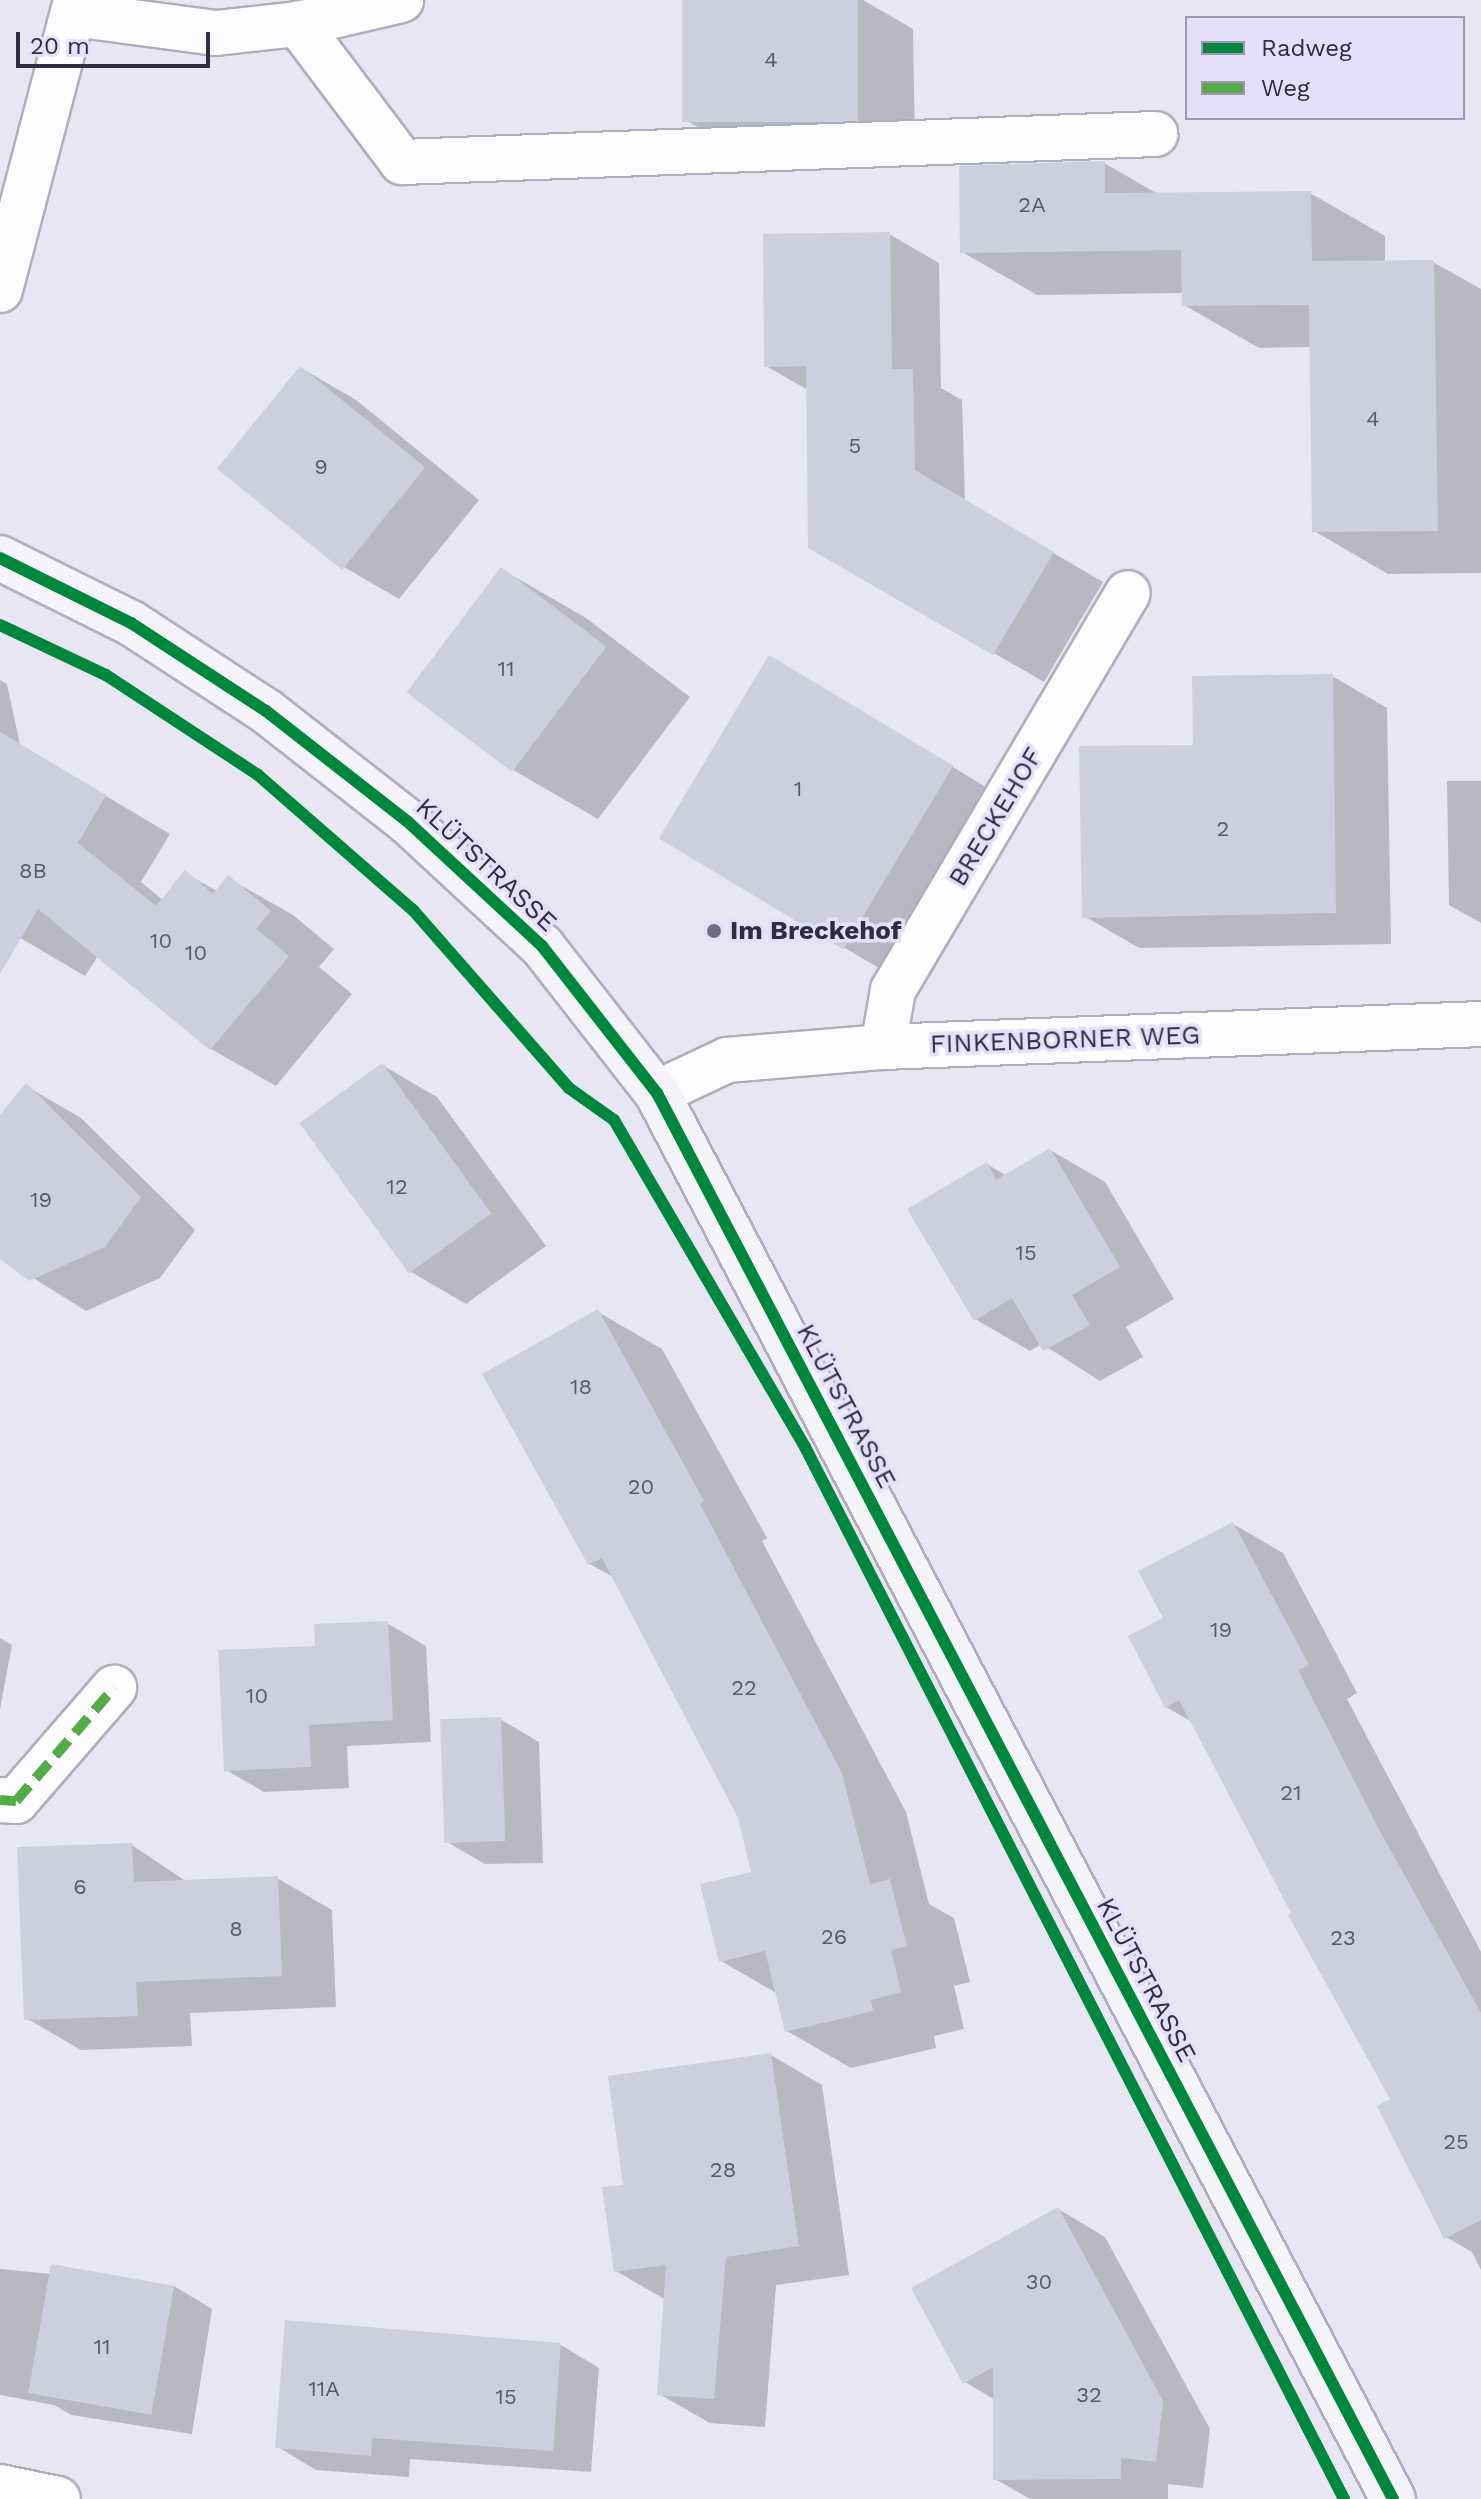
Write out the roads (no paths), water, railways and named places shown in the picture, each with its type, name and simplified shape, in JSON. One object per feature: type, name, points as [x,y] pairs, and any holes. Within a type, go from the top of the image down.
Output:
[{"type":"main road","name":"KLÜTSTRASSE","points":[[0,558],[131,623],[217,679],[408,822],[542,946],[657,1093],[1393,2499]]},
{"type":"street","points":[[0,290],[74,7],[216,33],[298,24],[401,0]]},
{"type":"street","points":[[298,24],[402,162],[1155,134]]},
{"type":"street","name":"BRECKEHOF","points":[[883,1047],[893,990],[1128,593]]},
{"type":"street","name":"FINKENBORNER WEG","points":[[657,1093],[727,1060],[883,1047],[1481,1024]]},
{"type":"street","points":[[0,1800],[16,1801],[114,1688]]},
{"type":"street","points":[[0,2487],[58,2499]]},
{"type":"place","name":"Im Breckehof","points":[[714,931]]}]
